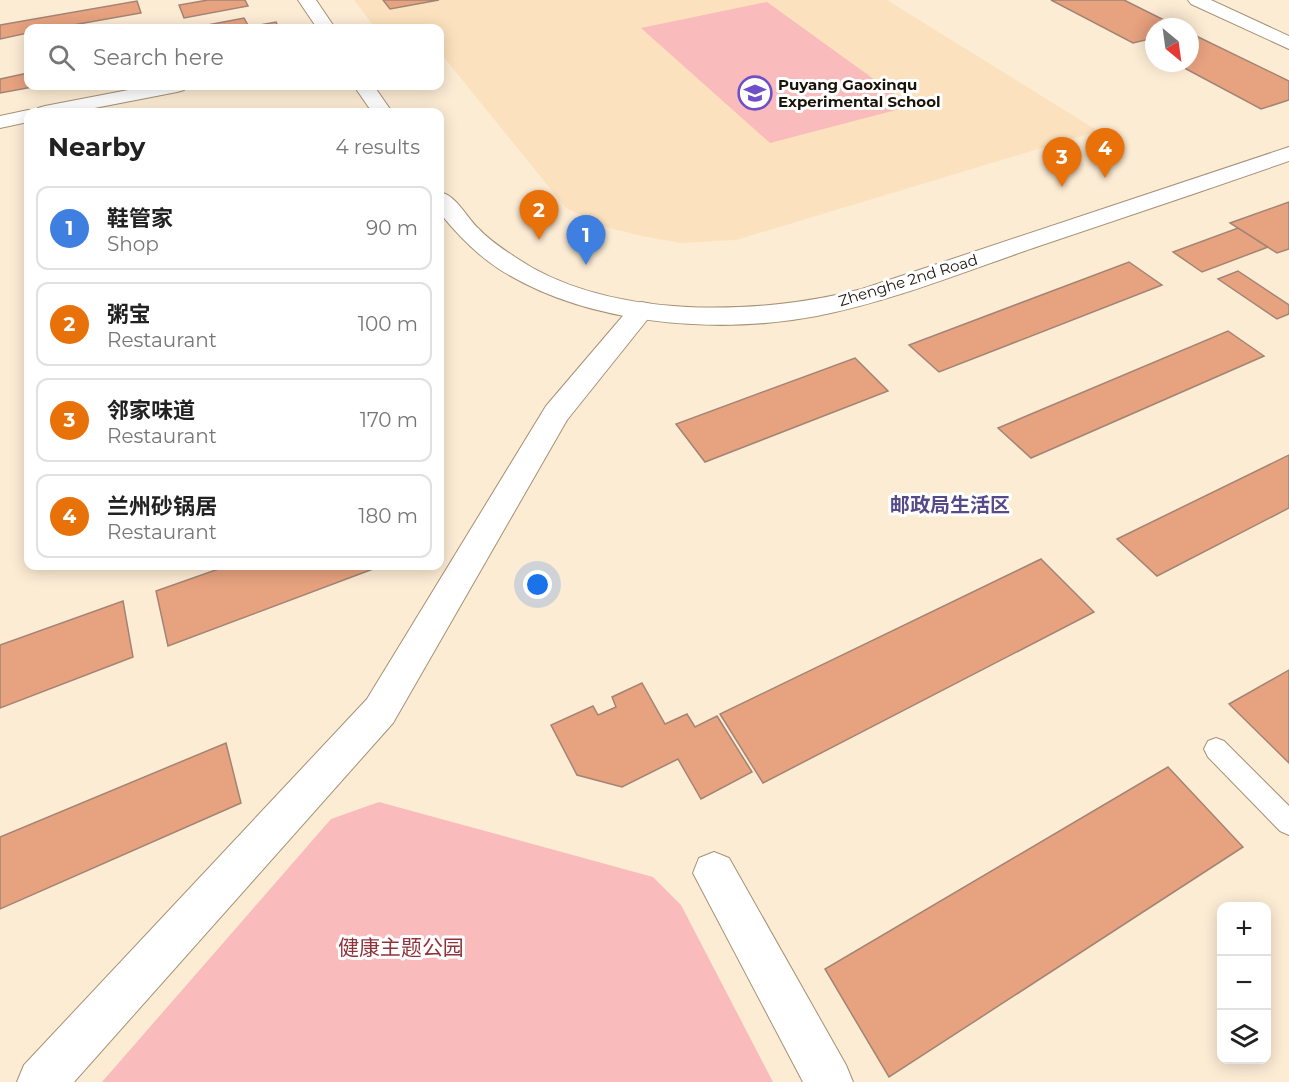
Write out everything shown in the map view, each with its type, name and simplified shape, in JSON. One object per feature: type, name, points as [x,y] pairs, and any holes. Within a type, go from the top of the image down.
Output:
[{"type":"street","points":[[307,0],[323,24]]},
{"type":"street","points":[[1197,0],[1289,43]]},
{"type":"street","points":[[1225,0],[1289,30]]},
{"type":"street","points":[[65,108],[157,90]]},
{"type":"street","points":[[367,90],[379,108]]},
{"type":"street","points":[[0,122],[24,117]]},
{"type":"street","name":"Zhenghe 2nd Road","points":[[444,204],[474,238],[495,257],[524,273],[579,296],[677,315],[732,317],[793,312],[868,296],[1289,154]]},
{"type":"street","points":[[41,1082],[381,711],[556,413],[642,310]]},
{"type":"street","points":[[714,873],[829,1082]]},
{"type":"lane","points":[[1216,749],[1289,823]]},
{"type":"shaded area","name":"Puyang Gaoxinqu Experimental School","points":[[354,0],[887,0],[1098,131],[736,240],[681,243],[609,228],[566,208],[444,57],[444,24],[372,24]]},
{"type":"green space","points":[[767,2],[911,106],[770,143],[641,28]]},
{"type":"green space","name":"健康主题公园","points":[[379,802],[653,877],[681,905],[773,1082],[102,1082],[331,819]]},
{"type":"building","points":[[208,0],[245,0],[248,6],[184,18],[179,5]]},
{"type":"building","points":[[383,0],[439,0],[390,9]]},
{"type":"building","points":[[1051,0],[1124,0],[1160,18],[1145,18],[1145,40],[1133,43]]},
{"type":"building","points":[[137,1],[141,13],[79,24],[24,24],[24,34],[0,39],[0,25]]},
{"type":"building","points":[[244,18],[247,24],[213,24]]},
{"type":"building","points":[[1199,37],[1289,81],[1289,100],[1261,109],[1192,72],[1199,72]]},
{"type":"building","points":[[24,74],[24,89],[0,93],[0,79]]},
{"type":"building","points":[[1289,202],[1289,249],[1277,253],[1230,223]]},
{"type":"building","points":[[1238,228],[1268,247],[1202,272],[1173,252]]},
{"type":"building","points":[[1129,262],[1162,285],[939,372],[909,345]]},
{"type":"building","points":[[1238,271],[1289,305],[1289,314],[1277,319],[1218,279]]},
{"type":"building","points":[[1228,331],[1264,356],[1031,458],[998,428]]},
{"type":"building","points":[[855,358],[888,391],[705,462],[676,424]]},
{"type":"building","points":[[1289,455],[1289,508],[1157,576],[1117,539]]},
{"type":"building","points":[[1041,559],[1094,612],[763,783],[720,714]]},
{"type":"building","points":[[216,570],[370,570],[168,646],[156,591]]},
{"type":"building","points":[[123,601],[133,657],[0,708],[0,645]]},
{"type":"building","points":[[1289,670],[1289,763],[1229,704]]},
{"type":"building","points":[[642,683],[665,724],[687,714],[695,727],[717,716],[752,772],[701,799],[678,759],[622,787],[577,775],[551,725],[593,706],[598,715],[616,707],[612,697]]},
{"type":"building","points":[[226,743],[241,803],[0,909],[0,837]]},
{"type":"building","points":[[1168,767],[1243,847],[889,1077],[825,969]]},
{"type":"place","name":"Puyang Gaoxinqu Experimental School","points":[[755,93]]},
{"type":"place","name":"兰州砂锅居","points":[[1105,178]]},
{"type":"place","name":"邻家味道","points":[[1062,187]]},
{"type":"place","name":"粥宝","points":[[539,240]]},
{"type":"place","name":"鞋管家","points":[[586,265]]},
{"type":"district","name":"邮政局生活区","points":[[950,505]]}]
